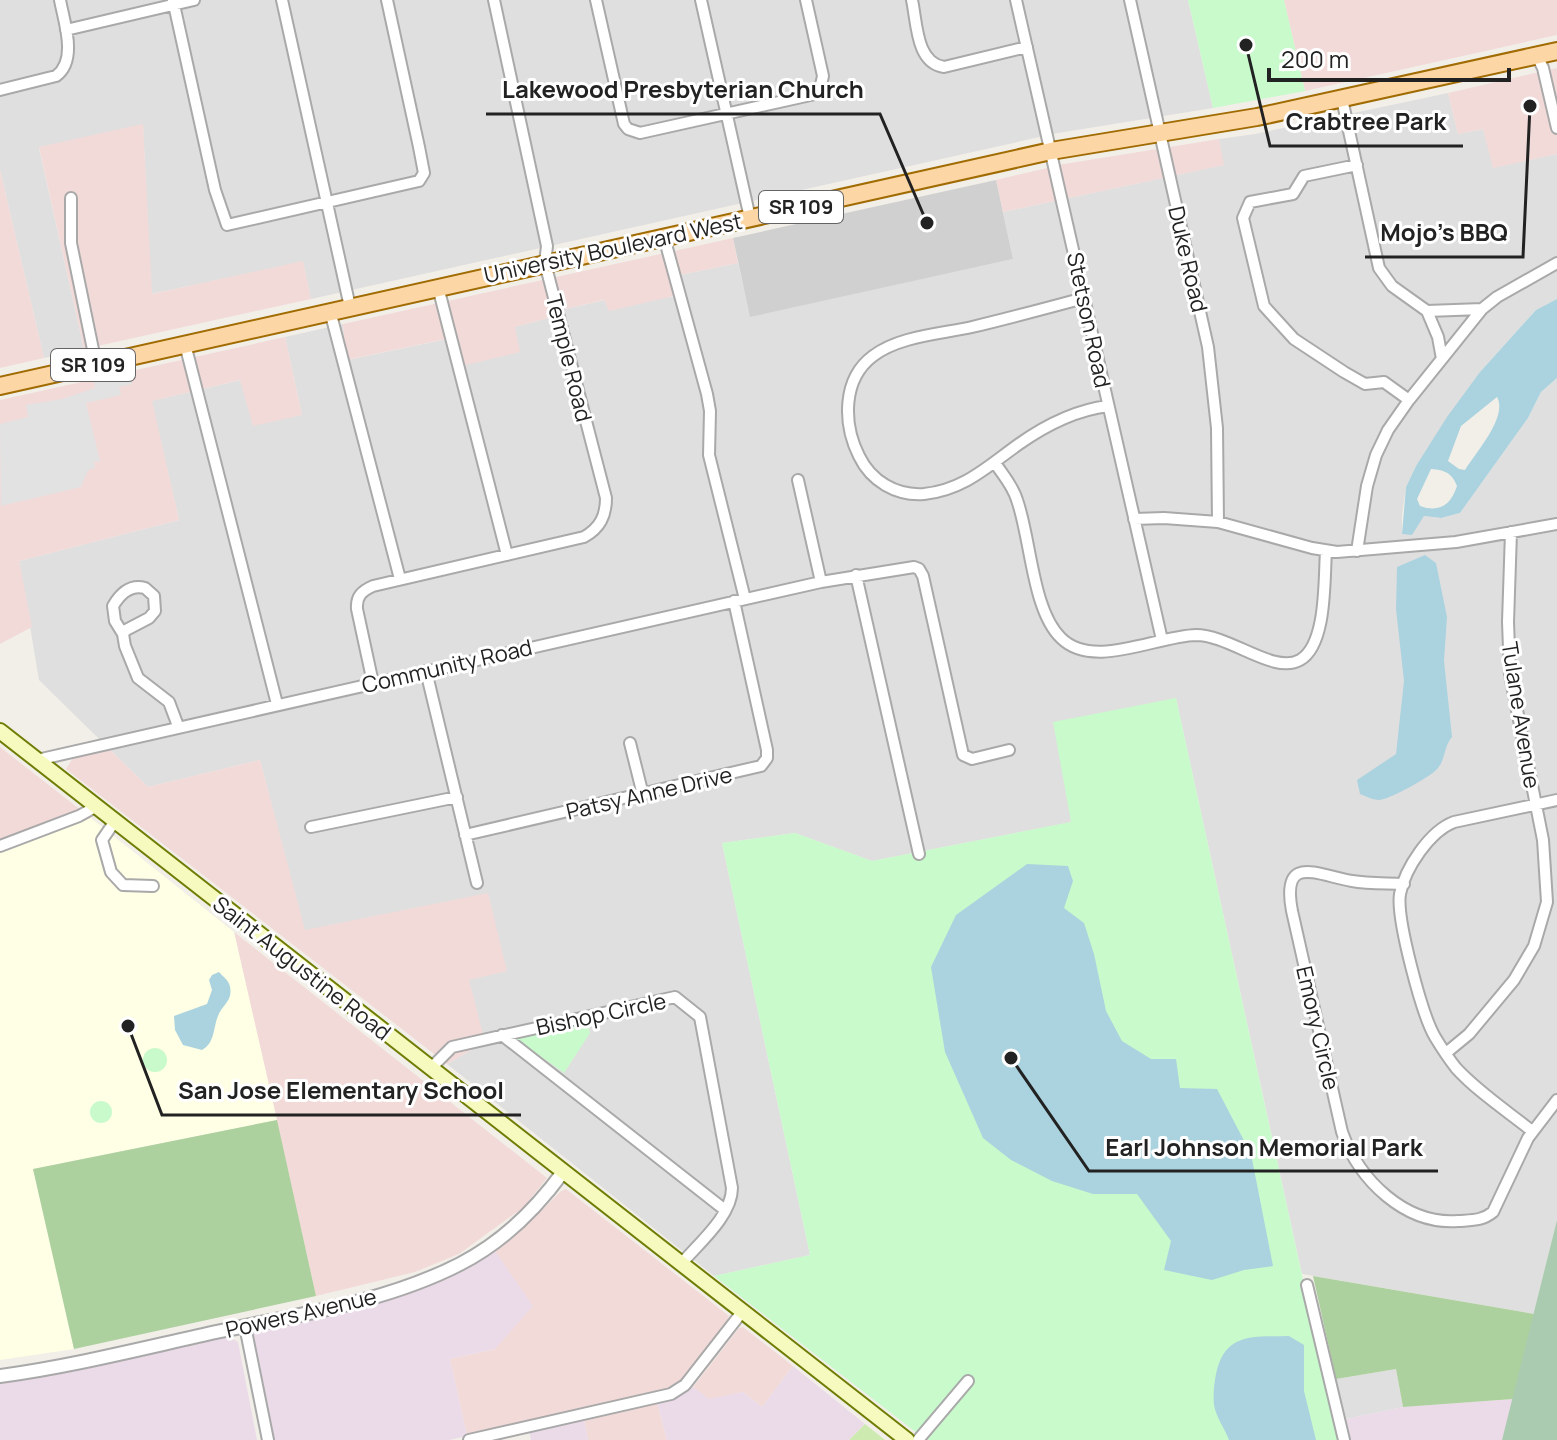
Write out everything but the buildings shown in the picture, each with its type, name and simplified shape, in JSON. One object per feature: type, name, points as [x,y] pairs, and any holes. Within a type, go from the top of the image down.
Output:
[{"type":"main road","name":"University Boulevard West","points":[[0,386],[1051,151],[1257,117],[1557,51]]},
{"type":"main road","name":"Saint Augustine Road","points":[[0,731],[907,1440]]},
{"type":"street","points":[[0,90],[56,76],[63,71],[68,59],[60,0]]},
{"type":"street","points":[[66,30],[174,2],[194,0]]},
{"type":"street","points":[[282,0],[350,307]]},
{"type":"street","points":[[174,2],[215,190],[227,225],[419,181],[424,173],[387,0]]},
{"type":"street","name":"Temple Road","points":[[494,0],[547,246],[545,263],[606,498],[606,509],[598,526],[584,537],[507,555]]},
{"type":"street","points":[[596,0],[624,124],[640,133],[810,96],[820,89],[823,76],[806,0]]},
{"type":"street","points":[[701,0],[750,218]]},
{"type":"street","points":[[912,0],[925,56],[935,66],[944,67],[1027,47]]},
{"type":"street","name":"Stetson Road","points":[[1016,0],[1162,640]]},
{"type":"street","name":"Duke Road","points":[[1130,0],[1211,368],[1217,428],[1218,522]]},
{"type":"street","points":[[1537,56],[1543,68],[1557,128]]},
{"type":"street","points":[[1342,99],[1382,274],[1392,286],[1427,311],[1438,337],[1442,359]]},
{"type":"street","points":[[1357,165],[1304,176],[1293,194],[1250,202],[1243,218],[1258,290],[1264,306],[1294,339],[1365,384],[1384,382],[1409,400]]},
{"type":"street","points":[[71,198],[72,253],[96,364]]},
{"type":"street","name":"Patsy Anne Drive","points":[[465,835],[755,769],[767,758],[740,600],[709,455],[710,411],[707,394],[664,237]]},
{"type":"street","points":[[1357,551],[1367,486],[1376,455],[1388,430],[1482,309],[1557,263]]},
{"type":"street","points":[[373,683],[357,601],[364,590],[507,555],[438,287]]},
{"type":"street","points":[[1084,298],[900,343],[875,354],[857,374],[848,405],[855,449],[873,476],[894,489],[912,494],[944,490],[970,480],[1017,445],[1054,423],[1084,410],[1108,406]]},
{"type":"street","points":[[1427,311],[1482,309]]},
{"type":"street","points":[[330,311],[400,579]]},
{"type":"street","points":[[185,344],[277,704]]},
{"type":"street","points":[[995,463],[1016,496],[1048,623],[1078,649],[1093,652],[1195,635],[1228,641],[1274,663],[1287,664],[1302,659],[1314,644],[1319,629],[1326,551]]},
{"type":"street","points":[[798,480],[821,582]]},
{"type":"street","points":[[1134,519],[1184,518],[1218,522],[1326,551],[1456,542],[1557,524]]},
{"type":"street","name":"Tulane Avenue","points":[[1446,1053],[1469,1034],[1514,980],[1540,931],[1547,902],[1543,840],[1518,723],[1509,657],[1511,532]]},
{"type":"street","name":"Community Road","points":[[37,760],[821,582],[914,567],[919,569],[929,602],[963,755],[972,759],[1009,750]]},
{"type":"street","points":[[856,575],[919,854]]},
{"type":"street","points":[[123,634],[155,611],[154,596],[145,588],[133,587],[124,592],[113,606],[115,621],[123,634],[128,657],[138,678],[169,702],[178,726]]},
{"type":"street","points":[[426,671],[477,883]]},
{"type":"street","points":[[630,743],[643,795]]},
{"type":"street","points":[[311,827],[457,797]]},
{"type":"street","points":[[1557,800],[1454,822],[1441,828],[1425,845],[1400,895],[1422,1001],[1436,1038],[1446,1053],[1463,1074],[1532,1131],[1557,1100]]},
{"type":"street","points":[[0,846],[97,806]]},
{"type":"street","points":[[115,821],[102,840],[105,857],[115,879],[123,885],[153,886]]},
{"type":"street","name":"Emory Circle","points":[[1404,884],[1350,881],[1313,870],[1300,873],[1291,881],[1288,892],[1342,1132],[1363,1173],[1395,1202],[1422,1217],[1444,1222],[1483,1219],[1493,1212],[1532,1131]]},
{"type":"street","name":"Bishop Circle","points":[[431,1068],[452,1047],[675,997],[700,1017],[732,1188],[732,1199],[725,1210]]},
{"type":"street","points":[[502,1035],[725,1210],[681,1264]]},
{"type":"street","name":"Powers Avenue","points":[[0,1376],[394,1292],[475,1255],[539,1202],[563,1172]]},
{"type":"street","points":[[1307,1285],[1344,1440]]},
{"type":"street","points":[[469,1440],[671,1394],[685,1385],[742,1312]]},
{"type":"street","points":[[245,1326],[268,1440]]},
{"type":"street","points":[[918,1440],[968,1381]]},
{"type":"shaded area","points":[[0,0],[1188,0],[1213,108],[1058,133],[311,299],[303,262],[151,294],[143,125],[39,148],[84,349],[44,358],[0,170]]},
{"type":"shaded area","points":[[1284,0],[1557,0],[1557,35],[1305,91]]},
{"type":"shaded area","points":[[1557,68],[1557,154],[1493,168],[1483,129],[1458,134],[1448,93]]},
{"type":"shaded area","points":[[1448,93],[1458,134],[1483,129],[1494,167],[1557,154],[1557,299],[1536,310],[1480,372],[1416,466],[1406,487],[1402,515],[1402,533],[1416,526],[1424,516],[1441,518],[1460,513],[1528,418],[1541,392],[1557,378],[1557,1220],[1534,1314],[1302,1274],[1176,698],[1072,822],[872,861],[795,833],[722,843],[810,1255],[714,1276],[447,1064],[485,1042],[304,930],[260,760],[148,787],[39,680],[19,561],[179,520],[151,401],[241,380],[302,415],[285,337],[343,324],[347,360],[447,339],[453,368],[514,327],[552,317],[565,309],[605,300],[673,297],[670,277],[738,263],[750,316],[1013,259],[1003,212],[1223,165],[1219,139]]},
{"type":"shaded area","points":[[143,124],[152,294],[303,261],[311,299],[84,349],[39,147]]},
{"type":"shaded area","points":[[1219,139],[1224,165],[1003,212],[996,180],[1064,164]]},
{"type":"shaded area","points":[[0,170],[44,358],[0,368]]},
{"type":"shaded area","points":[[996,180],[1013,259],[750,317],[733,238]]},
{"type":"shaded area","points":[[733,238],[738,263],[670,277],[674,296],[609,311],[604,300],[565,309],[552,317],[515,327],[520,352],[453,368],[446,339],[346,360],[343,324]]},
{"type":"shaded area","points":[[285,337],[302,415],[253,426],[240,380],[152,401],[179,520],[19,561],[32,627],[0,644],[0,400]]},
{"type":"shaded area","points":[[129,372],[132,384],[119,387],[121,395],[86,403],[100,461],[94,462],[95,468],[88,470],[81,487],[1,506],[0,424],[28,417],[26,405],[62,399],[95,388],[94,380]]},
{"type":"shaded area","points":[[0,747],[91,818],[0,851]]},
{"type":"shaded area","points":[[107,747],[148,787],[260,760],[305,930],[488,893],[507,971],[469,980],[485,1042],[447,1064],[66,769],[73,758]]},
{"type":"shaded area","points":[[91,818],[234,932],[277,1120],[33,1169],[74,1349],[0,1360],[0,851]]},
{"type":"shaded area","points":[[234,932],[547,1178],[524,1207],[459,1254],[415,1272],[316,1296]]},
{"type":"shaded area","points":[[566,1189],[729,1316],[719,1335],[675,1388],[467,1436],[450,1359],[495,1349],[493,1248],[534,1218]]},
{"type":"shaded area","points":[[1557,1220],[1557,1440],[1502,1440]]},
{"type":"shaded area","points":[[493,1248],[533,1306],[495,1349],[450,1359],[467,1436],[449,1440],[272,1440],[253,1333],[263,1327],[406,1292]]},
{"type":"shaded area","points":[[743,1327],[793,1366],[762,1407],[743,1392],[709,1400],[693,1387],[739,1328]]},
{"type":"shaded area","points":[[228,1336],[238,1342],[257,1440],[0,1440],[0,1380]]},
{"type":"shaded area","points":[[793,1366],[865,1424],[849,1440],[667,1440],[657,1403],[676,1398],[693,1387],[709,1399],[743,1392],[762,1407]]},
{"type":"shaded area","points":[[1396,1369],[1403,1407],[1346,1419],[1336,1379]]},
{"type":"shaded area","points":[[1513,1399],[1502,1440],[1351,1440],[1346,1419],[1403,1407]]},
{"type":"shaded area","points":[[657,1403],[667,1440],[588,1440],[584,1419]]},
{"type":"shaded area","points":[[584,1419],[588,1440],[531,1440],[529,1431]]},
{"type":"green space","points":[[1188,0],[1284,0],[1305,91],[1213,108]]},
{"type":"green space","points":[[1176,698],[1338,1440],[926,1440],[714,1276],[810,1255],[722,843],[795,833],[872,861],[1071,822],[1053,722]]},
{"type":"green space","points":[[587,1022],[590,1033],[564,1073],[515,1038]]},
{"type":"green space","points":[[155,1048],[166,1055],[167,1060],[160,1071],[155,1072],[144,1065],[143,1060],[150,1049]]},
{"type":"green space","points":[[101,1101],[112,1112],[101,1123],[90,1112]]},
{"type":"green space","points":[[277,1120],[316,1296],[74,1349],[33,1169]]},
{"type":"green space","points":[[1313,1276],[1534,1314],[1513,1399],[1403,1407],[1396,1369],[1336,1379]]},
{"type":"green space","points":[[865,1424],[885,1440],[849,1440]]},
{"type":"water","points":[[1557,299],[1557,378],[1541,392],[1528,418],[1460,513],[1441,518],[1424,516],[1412,535],[1402,534],[1406,487],[1416,466],[1480,372],[1536,310]],"holes":[[[1497,397],[1499,405],[1495,424],[1465,470],[1459,469],[1448,461],[1461,426]],[[1431,469],[1447,473],[1457,486],[1448,503],[1438,508],[1420,506],[1417,499]]]},
{"type":"water","points":[[1425,555],[1436,563],[1447,617],[1444,661],[1452,737],[1439,767],[1431,774],[1379,800],[1360,794],[1357,780],[1396,754],[1404,681],[1396,609],[1397,567]]},
{"type":"water","points":[[1027,864],[1068,866],[1073,881],[1064,908],[1084,923],[1106,1011],[1122,1041],[1151,1059],[1176,1059],[1180,1088],[1217,1089],[1251,1154],[1273,1266],[1244,1270],[1212,1280],[1164,1270],[1171,1241],[1137,1194],[1093,1194],[1052,1181],[1011,1160],[983,1138],[945,1052],[931,967],[956,915]]},
{"type":"water","points":[[219,972],[228,982],[231,992],[218,1016],[211,1039],[202,1050],[183,1045],[175,1030],[174,1016],[207,1004],[212,990],[209,980]]},
{"type":"water","points":[[1289,1336],[1304,1345],[1304,1391],[1316,1440],[1229,1440],[1214,1405],[1220,1360],[1226,1350],[1242,1340]]},
{"type":"place","name":"Crabtree Park","points":[[1246,45]]},
{"type":"place","name":"Mojo's BBQ","points":[[1530,106]]},
{"type":"place","name":"Lakewood Presbyterian Church","points":[[927,223]]},
{"type":"place","name":"San Jose Elementary School","points":[[128,1026]]},
{"type":"place","name":"Earl Johnson Memorial Park","points":[[1011,1058]]}]
